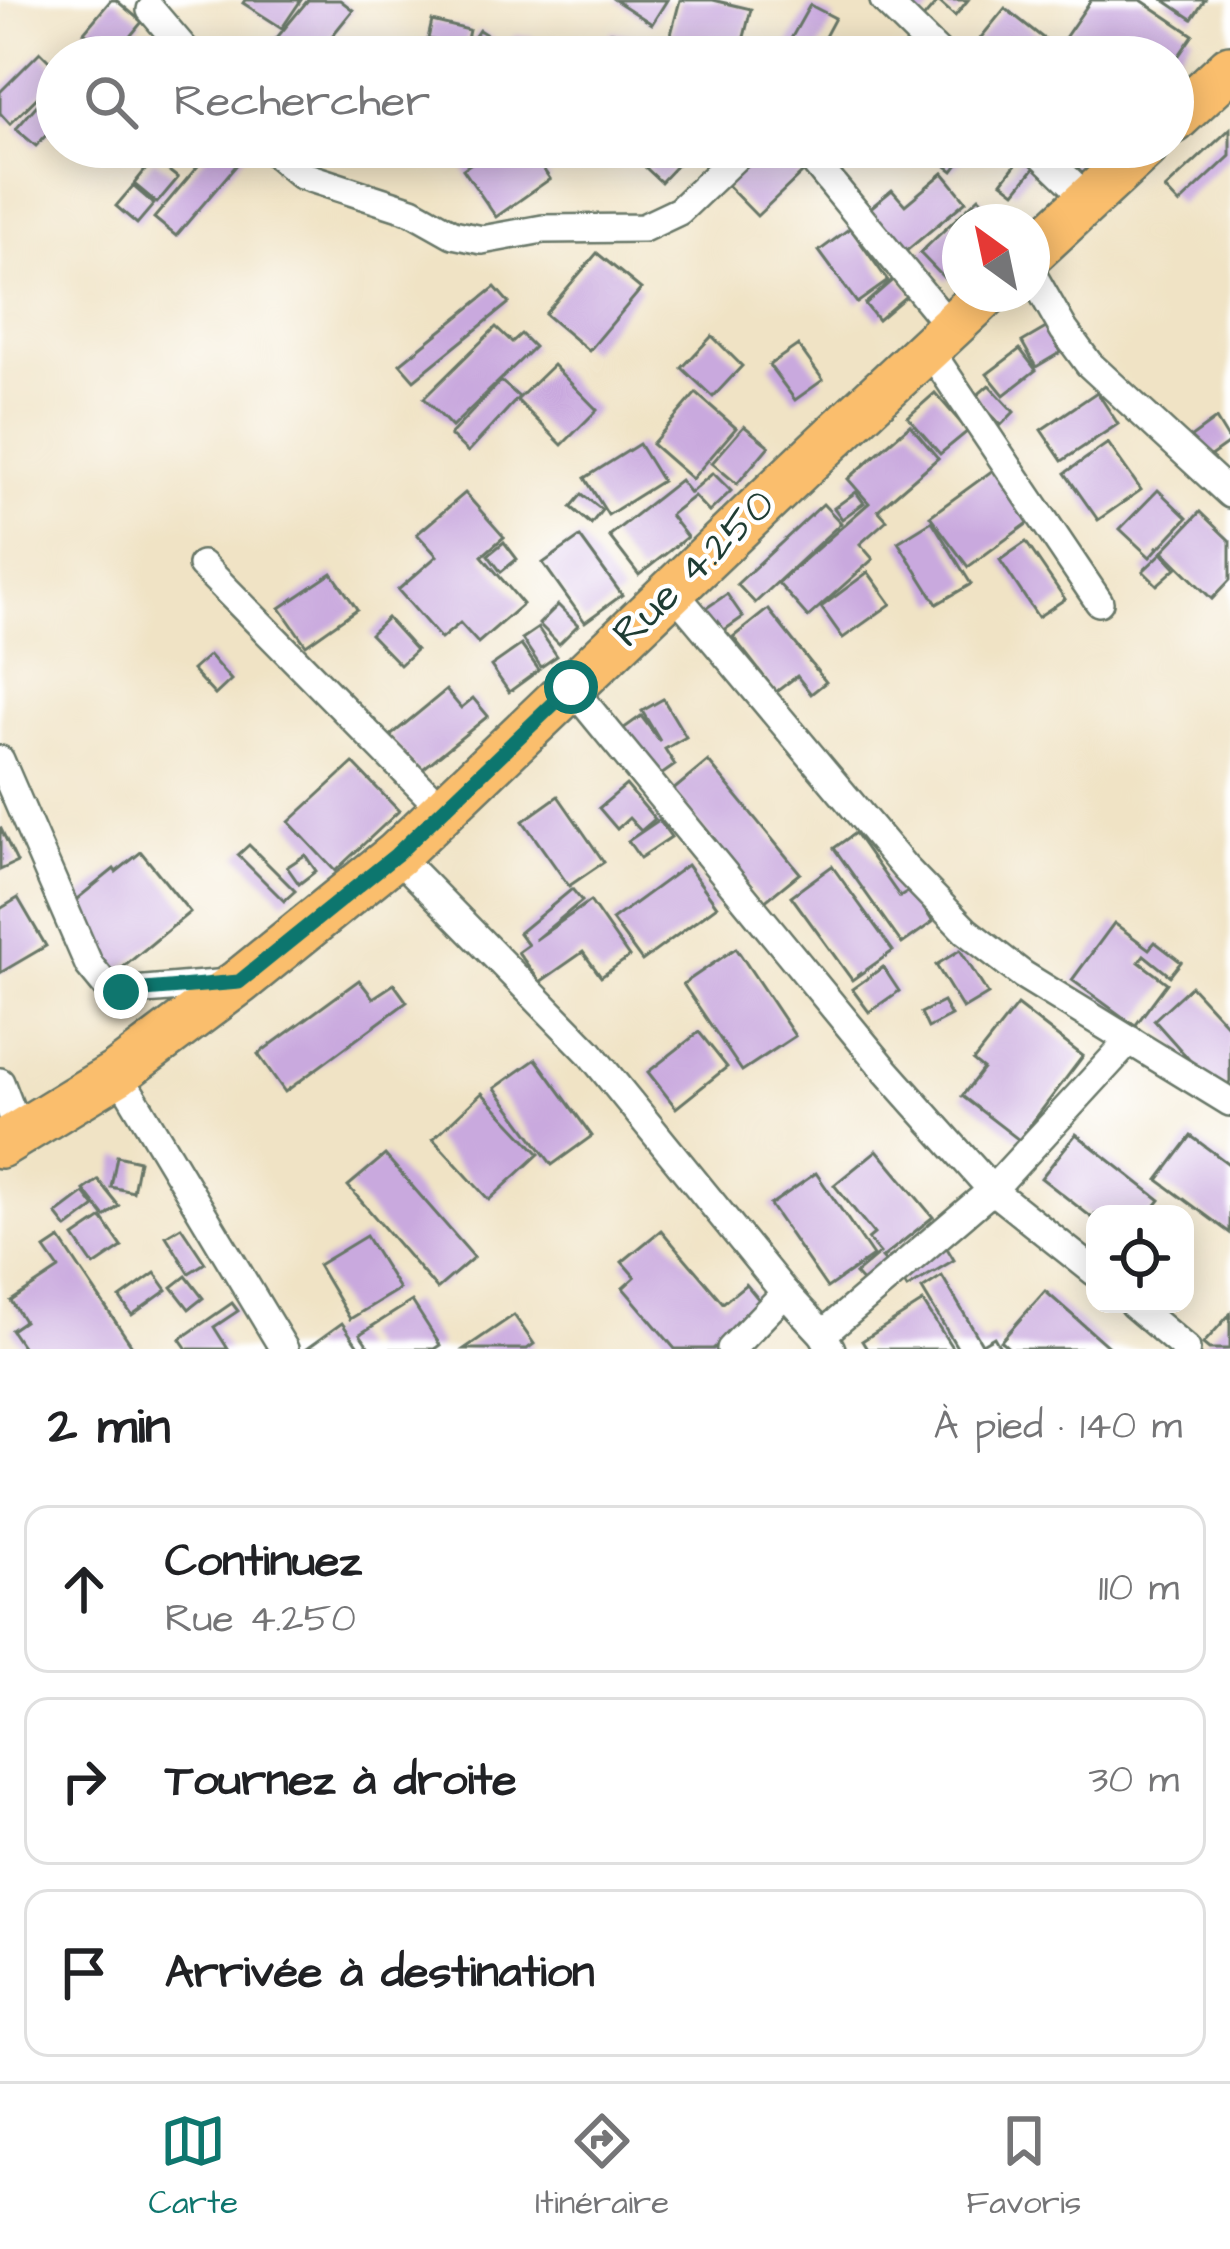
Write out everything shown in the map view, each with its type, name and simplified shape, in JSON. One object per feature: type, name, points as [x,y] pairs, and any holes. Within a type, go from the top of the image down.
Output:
[{"type":"main road","points":[[1194,101],[1230,68]]},
{"type":"main road","points":[[1050,235],[1121,168]]},
{"type":"main road","name":"Rue 4.250","points":[[10,1140],[118,1072],[396,855],[966,312]]},
{"type":"street","points":[[884,0],[921,36]]},
{"type":"street","points":[[151,10],[173,36]]},
{"type":"street","points":[[293,168],[301,175],[412,211],[453,235],[482,240],[543,229],[643,228],[679,211],[724,168]]},
{"type":"street","points":[[817,168],[939,337],[1099,602]]},
{"type":"street","points":[[1056,168],[1088,199]]},
{"type":"street","points":[[1050,306],[1089,364],[1230,494]]},
{"type":"street","points":[[202,565],[443,810]]},
{"type":"street","points":[[672,590],[905,868],[966,931],[1023,975],[1230,1102]]},
{"type":"street","points":[[571,687],[887,1072],[992,1190],[1086,1265]]},
{"type":"street","points":[[0,760],[89,965],[107,987],[121,992],[239,982]]},
{"type":"street","points":[[396,855],[590,1052],[827,1342],[992,1190],[1130,1040]]},
{"type":"street","points":[[118,1072],[284,1349]]},
{"type":"street","points":[[0,1082],[10,1140]]},
{"type":"street","points":[[730,1349],[785,1293]]},
{"type":"street","points":[[1144,1313],[1186,1349]]},
{"type":"building","points":[[111,0],[142,22],[130,36],[84,32]]},
{"type":"building","points":[[245,0],[301,0],[282,28]]},
{"type":"building","points":[[308,0],[340,0],[353,10],[332,36],[278,36]]},
{"type":"building","points":[[615,0],[667,0],[652,24]]},
{"type":"building","points":[[680,0],[713,0],[751,9],[744,36],[671,36]]},
{"type":"building","points":[[881,0],[968,0],[955,16],[938,1],[915,28]]},
{"type":"building","points":[[1091,0],[1141,0],[1193,35],[1192,36],[1066,36]]},
{"type":"building","points":[[1164,0],[1205,0],[1192,19]]},
{"type":"building","points":[[810,5],[835,18],[825,36],[793,36]]},
{"type":"building","points":[[1005,8],[1040,36],[982,36]]},
{"type":"building","points":[[432,21],[469,30],[468,36],[429,36]]},
{"type":"building","points":[[36,56],[36,99],[10,124],[0,113],[0,92]]},
{"type":"building","points":[[36,106],[36,146],[16,129]]},
{"type":"building","points":[[1230,129],[1230,156],[1179,204],[1165,189],[1188,168],[1194,168],[1194,162]]},
{"type":"building","points":[[147,168],[165,168],[178,178],[157,203],[134,184]]},
{"type":"building","points":[[196,168],[234,168],[176,236],[154,218]]},
{"type":"building","points":[[542,168],[550,179],[496,217],[463,169]]},
{"type":"building","points":[[646,168],[674,168],[661,182]]},
{"type":"building","points":[[728,168],[799,168],[803,172],[757,216],[719,177]]},
{"type":"building","points":[[1013,168],[1034,168],[1015,192],[1002,182]]},
{"type":"building","points":[[1059,168],[1079,168],[1069,179]]},
{"type":"building","points":[[943,173],[966,201],[942,204],[942,221],[904,253],[868,210],[892,190],[905,205]]},
{"type":"building","points":[[133,186],[154,204],[137,224],[116,206]]},
{"type":"building","points":[[850,228],[888,281],[857,303],[819,251]]},
{"type":"building","points":[[942,232],[942,276],[920,253]]},
{"type":"building","points":[[597,253],[641,289],[589,351],[545,314]]},
{"type":"building","points":[[897,276],[911,292],[878,320],[865,304]]},
{"type":"building","points":[[495,287],[509,303],[414,380],[400,364]]},
{"type":"building","points":[[496,327],[512,342],[521,334],[534,347],[452,427],[424,398]]},
{"type":"building","points":[[1046,328],[1061,352],[1036,367],[1022,342]]},
{"type":"building","points":[[712,336],[742,366],[713,397],[682,368]]},
{"type":"building","points":[[798,345],[823,380],[795,400],[769,365]]},
{"type":"building","points":[[1020,349],[1036,370],[1004,395],[987,374]]},
{"type":"building","points":[[553,365],[597,410],[562,445],[517,400]]},
{"type":"building","points":[[501,381],[519,397],[468,452],[450,435]]},
{"type":"building","points":[[989,385],[1014,412],[1001,425],[975,397]]},
{"type":"building","points":[[1097,392],[1118,424],[1062,461],[1041,430]]},
{"type":"building","points":[[696,393],[736,428],[692,479],[652,444]]},
{"type":"building","points":[[935,393],[968,431],[940,454],[908,417]]},
{"type":"building","points":[[1216,419],[1230,442],[1202,462],[1187,440]]},
{"type":"building","points":[[910,425],[938,458],[878,510],[887,520],[860,544],[873,559],[808,617],[778,583],[869,503],[848,479]]},
{"type":"building","points":[[744,426],[769,446],[737,484],[712,463]]},
{"type":"building","points":[[1108,443],[1141,490],[1098,520],[1065,473]]},
{"type":"building","points":[[639,444],[662,481],[608,515],[585,478]]},
{"type":"building","points":[[993,470],[1031,521],[968,567],[930,516]]},
{"type":"building","points":[[713,473],[731,491],[709,512],[694,496],[670,515],[687,537],[639,575],[609,536],[680,480],[690,493]]},
{"type":"building","points":[[1158,490],[1187,518],[1150,557],[1120,529]]},
{"type":"building","points":[[856,492],[864,503],[842,519],[834,508]]},
{"type":"building","points":[[465,493],[504,537],[482,556],[523,604],[478,643],[460,623],[441,639],[398,590],[437,556],[417,534]]},
{"type":"building","points":[[582,494],[602,510],[591,524],[571,507]]},
{"type":"building","points":[[823,504],[841,523],[755,603],[737,584]]},
{"type":"building","points":[[1200,512],[1230,541],[1230,580],[1212,599],[1163,551]]},
{"type":"building","points":[[932,521],[971,584],[937,604],[898,542]]},
{"type":"building","points":[[580,537],[622,595],[585,622],[543,563]]},
{"type":"building","points":[[504,542],[517,559],[501,572],[488,555]]},
{"type":"building","points":[[1026,542],[1065,599],[1038,617],[1000,560]]},
{"type":"building","points":[[1162,553],[1176,568],[1157,585],[1143,571]]},
{"type":"building","points":[[868,572],[891,604],[843,638],[821,607]]},
{"type":"building","points":[[332,573],[357,609],[306,645],[280,608]]},
{"type":"building","points":[[727,594],[743,617],[707,642],[690,619]]},
{"type":"building","points":[[558,605],[578,625],[559,644],[539,624]]},
{"type":"building","points":[[768,609],[826,682],[811,694],[797,676],[776,692],[733,637]]},
{"type":"building","points":[[387,618],[416,650],[400,665],[370,634]]},
{"type":"building","points":[[538,628],[557,656],[541,667],[522,639]]},
{"type":"building","points":[[521,645],[539,670],[509,692],[491,666]]},
{"type":"building","points":[[209,655],[231,680],[215,695],[192,670]]},
{"type":"building","points":[[446,690],[461,708],[473,698],[488,716],[418,773],[389,737]]},
{"type":"building","points":[[663,699],[686,737],[665,749],[675,765],[654,780],[620,731],[641,716],[660,741],[642,711]]},
{"type":"building","points":[[708,761],[800,873],[763,903],[672,791]]},
{"type":"building","points":[[353,763],[399,811],[335,871],[289,822]]},
{"type":"building","points":[[626,785],[655,819],[641,831],[629,818],[617,829],[599,808]]},
{"type":"building","points":[[558,796],[604,862],[569,886],[523,821]]},
{"type":"building","points":[[659,820],[671,837],[640,858],[628,841]]},
{"type":"building","points":[[0,827],[17,862],[0,870]]},
{"type":"building","points":[[855,833],[900,897],[911,890],[933,922],[902,944],[834,848]]},
{"type":"building","points":[[249,845],[295,891],[284,901],[238,855]]},
{"type":"building","points":[[141,852],[190,912],[114,975],[62,911]]},
{"type":"building","points":[[305,855],[316,871],[299,884],[287,867]]},
{"type":"building","points":[[687,865],[717,906],[642,961],[612,920]]},
{"type":"building","points":[[832,866],[893,951],[852,980],[791,896]]},
{"type":"building","points":[[572,889],[582,901],[535,940],[590,901],[629,957],[601,977],[583,952],[540,982],[518,952],[528,945],[519,933]]},
{"type":"building","points":[[18,898],[46,946],[0,973],[0,909]]},
{"type":"building","points":[[1114,923],[1149,949],[1155,942],[1181,962],[1170,976],[1144,955],[1139,962],[1167,983],[1135,1026],[1072,980]]},
{"type":"building","points":[[736,948],[795,1036],[742,1071],[683,984]]},
{"type":"building","points":[[960,950],[988,994],[963,1009],[936,965]]},
{"type":"building","points":[[883,967],[899,991],[869,1012],[852,989]]},
{"type":"building","points":[[359,980],[373,998],[394,984],[407,1002],[285,1092],[258,1054]]},
{"type":"building","points":[[1191,986],[1227,1025],[1230,1022],[1230,1082],[1218,1092],[1154,1020]]},
{"type":"building","points":[[943,1002],[951,1016],[928,1028],[921,1013]]},
{"type":"building","points":[[1017,1005],[1083,1056],[1019,1140],[962,1096],[983,1069],[973,1061]]},
{"type":"building","points":[[699,1032],[727,1067],[676,1108],[648,1072]]},
{"type":"building","points":[[536,1059],[592,1136],[552,1165],[495,1088]]},
{"type":"building","points":[[482,1093],[539,1154],[489,1200],[433,1139]]},
{"type":"building","points":[[1076,1134],[1160,1200],[1156,1205],[1086,1205],[1086,1213],[1041,1178]]},
{"type":"building","points":[[1191,1136],[1230,1165],[1230,1233],[1194,1205],[1158,1180]]},
{"type":"building","points":[[877,1150],[933,1217],[882,1258],[890,1267],[867,1287],[855,1274],[880,1253],[868,1239],[874,1234],[834,1185]]},
{"type":"building","points":[[385,1155],[474,1257],[437,1289],[348,1186]]},
{"type":"building","points":[[117,1156],[139,1161],[133,1192],[111,1187]]},
{"type":"building","points":[[816,1173],[873,1256],[827,1288],[770,1205]]},
{"type":"building","points":[[98,1180],[119,1206],[105,1217],[84,1190]]},
{"type":"building","points":[[84,1193],[95,1207],[67,1228],[56,1214]]},
{"type":"building","points":[[102,1218],[122,1247],[94,1266],[74,1237]]},
{"type":"building","points":[[181,1227],[205,1263],[189,1273],[166,1236]]},
{"type":"building","points":[[661,1230],[723,1303],[746,1284],[764,1306],[713,1349],[675,1349],[623,1288],[635,1277],[622,1262]]},
{"type":"building","points":[[936,1230],[954,1260],[907,1288],[889,1258]]},
{"type":"building","points":[[366,1236],[399,1289],[350,1319],[318,1265]]},
{"type":"building","points":[[60,1239],[134,1349],[24,1349],[11,1330],[24,1321],[11,1301],[59,1269],[45,1249]]},
{"type":"building","points":[[155,1273],[167,1290],[132,1315],[120,1298]]},
{"type":"building","points":[[186,1276],[203,1298],[189,1309],[172,1287]]},
{"type":"building","points":[[942,1276],[982,1344],[994,1337],[1001,1349],[958,1349],[922,1289]]},
{"type":"building","points":[[1045,1291],[1111,1349],[1010,1349],[1001,1341]]},
{"type":"building","points":[[412,1301],[440,1345],[434,1349],[370,1349],[360,1334]]},
{"type":"building","points":[[923,1302],[953,1349],[867,1349],[862,1341]]},
{"type":"building","points":[[232,1303],[238,1311],[214,1327],[228,1349],[187,1349],[180,1339]]},
{"type":"building","points":[[1230,1314],[1230,1349],[1209,1349],[1203,1344]]},
{"type":"building","points":[[514,1315],[534,1344],[527,1349],[464,1349]]},
{"type":"building","points":[[342,1323],[360,1349],[306,1349]]},
{"type":"route","points":[[121,992],[239,982],[396,855],[571,687]]}]
